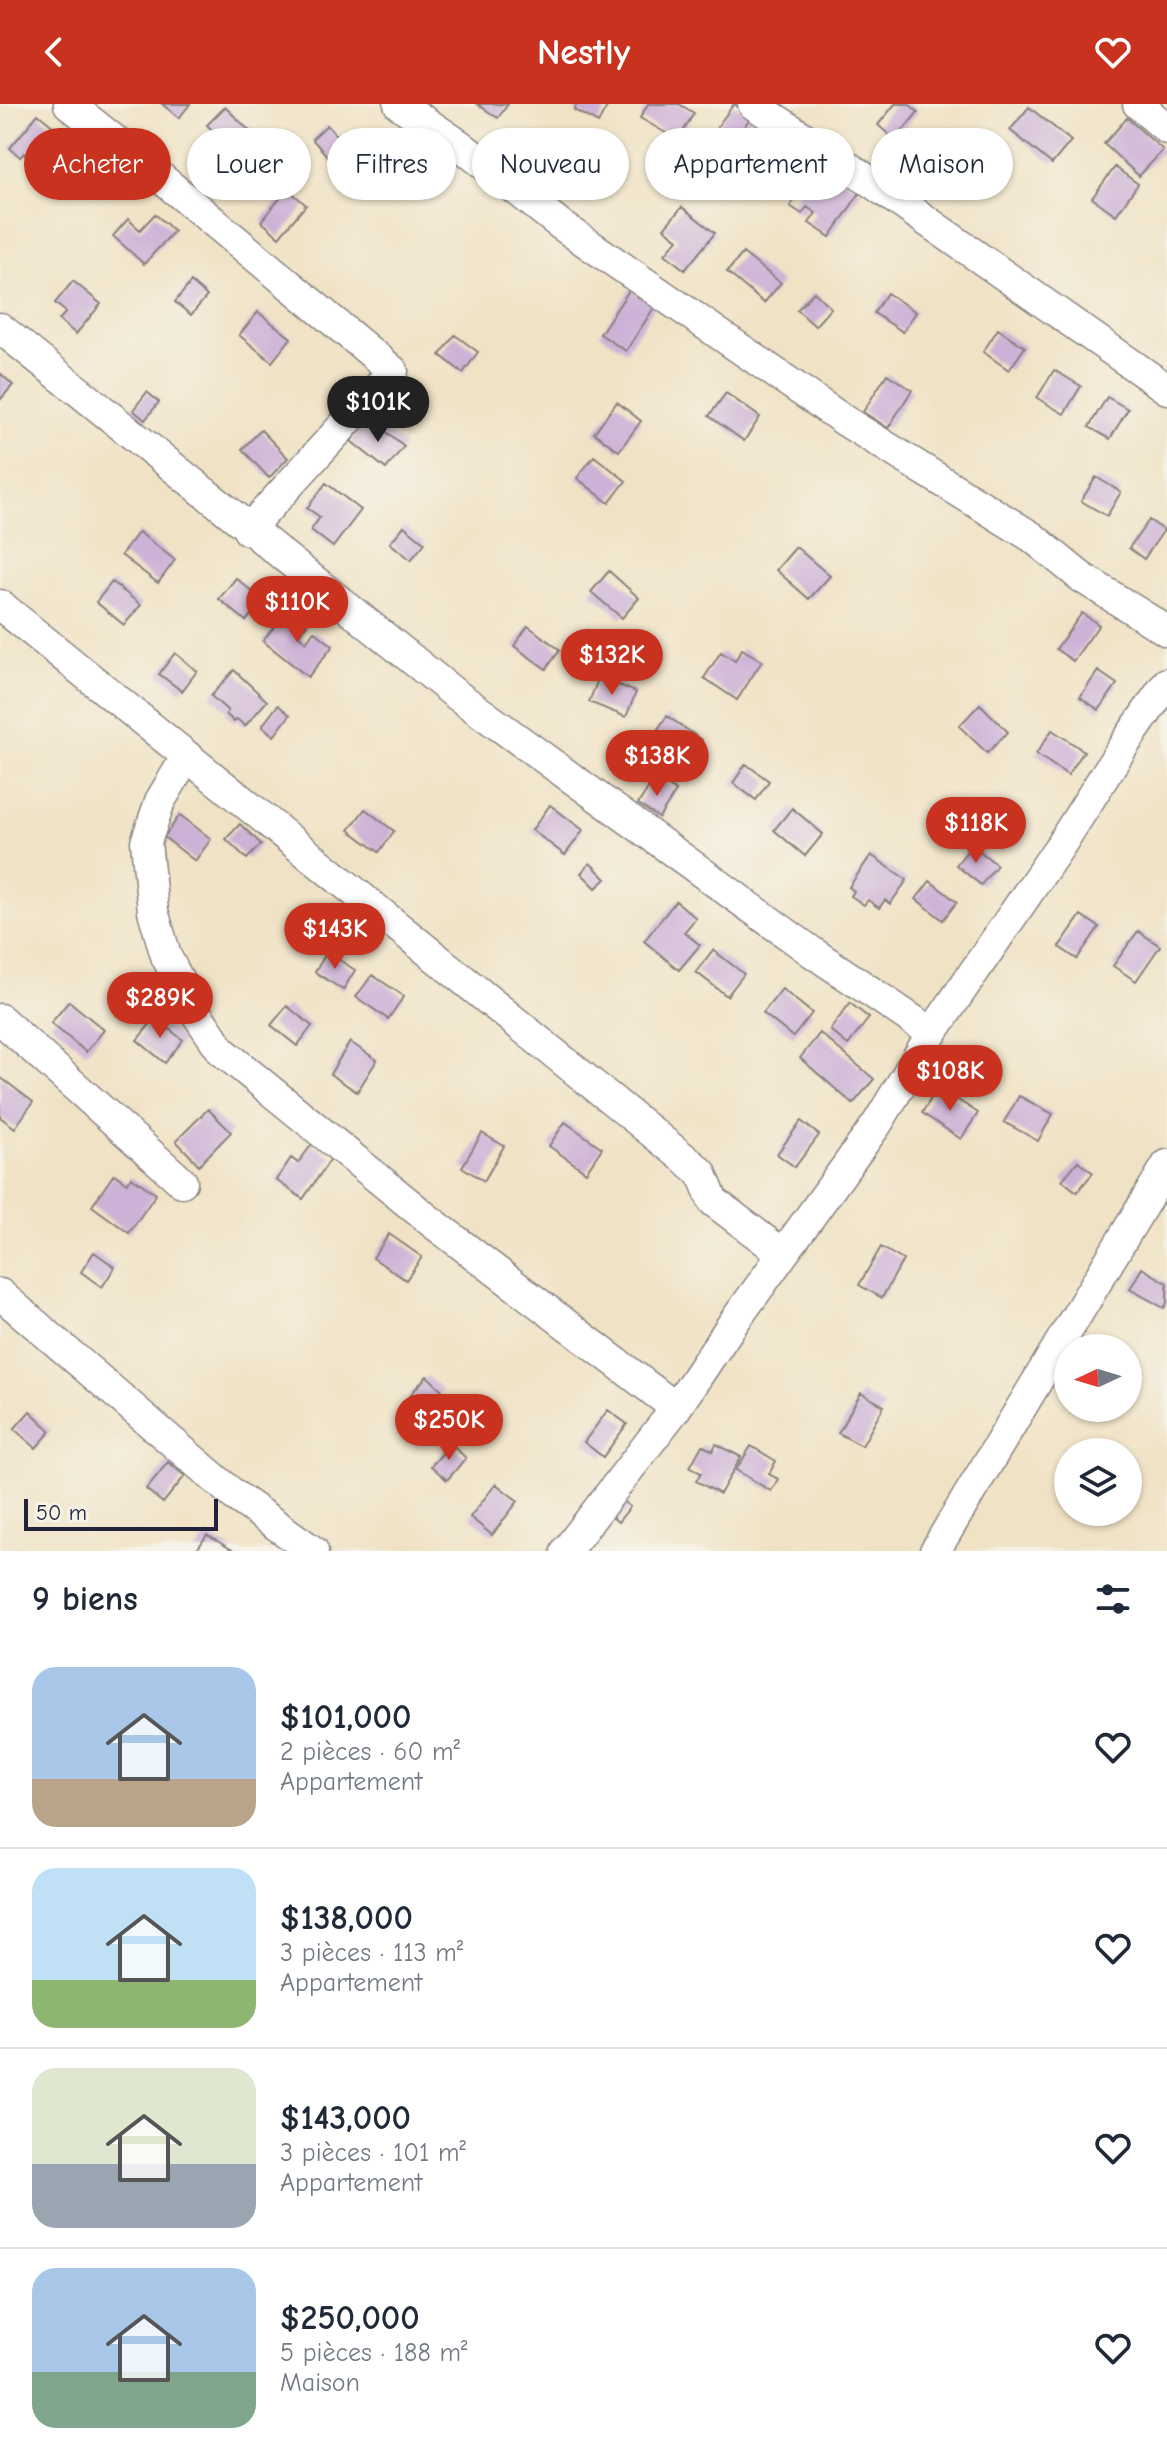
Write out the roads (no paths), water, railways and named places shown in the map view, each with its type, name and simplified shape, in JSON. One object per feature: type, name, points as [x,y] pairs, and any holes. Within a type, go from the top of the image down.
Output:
[{"type":"street","points":[[69,104],[393,371],[248,530]]},
{"type":"street","points":[[399,104],[461,146],[561,225],[845,421],[1032,537],[1081,577],[1167,631]]},
{"type":"street","points":[[753,104],[871,182],[1167,389]]},
{"type":"street","points":[[1138,104],[1167,129]]},
{"type":"street","points":[[0,328],[454,693],[812,952],[932,1033]]},
{"type":"street","points":[[0,605],[701,1172],[713,1201],[783,1254]]},
{"type":"street","points":[[566,1551],[676,1408],[877,1124],[932,1033],[1167,683]]},
{"type":"street","points":[[187,756],[160,801],[146,842],[153,911],[166,956],[194,1010],[222,1051],[429,1220],[676,1408]]},
{"type":"street","points":[[0,1019],[182,1182]]},
{"type":"street","points":[[935,1551],[1167,1165]]},
{"type":"street","points":[[0,1294],[234,1495],[313,1551]]}]
